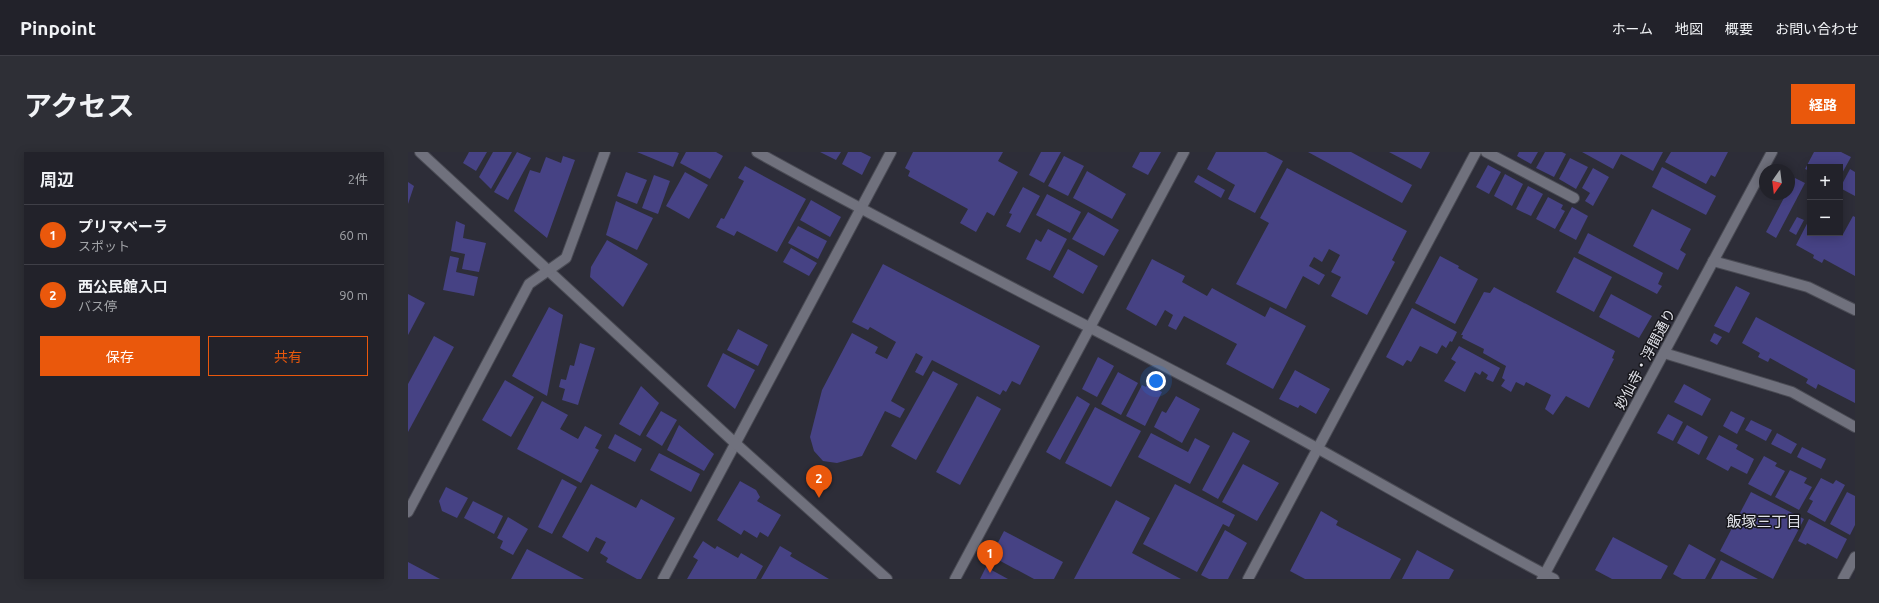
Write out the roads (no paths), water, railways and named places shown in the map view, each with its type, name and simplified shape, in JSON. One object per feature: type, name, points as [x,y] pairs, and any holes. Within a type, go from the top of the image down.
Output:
[{"type":"street","points":[[420,152],[736,443],[887,579]]},
{"type":"street","points":[[408,512],[530,284],[547,270],[566,258],[605,152]]},
{"type":"street","points":[[757,152],[860,209],[1091,327],[1320,448],[1547,577]]},
{"type":"street","points":[[663,579],[891,152]]},
{"type":"street","points":[[955,579],[1184,152]]},
{"type":"street","points":[[1248,579],[1320,448],[1476,152]]},
{"type":"street","points":[[1486,152],[1574,198]]},
{"type":"street","name":"妙仙寺・浮間通り","points":[[1547,577],[1664,353],[1772,152]]},
{"type":"street","points":[[1713,262],[1808,287],[1855,310]]},
{"type":"street","points":[[1664,353],[1792,392],[1855,427]]},
{"type":"street","points":[[1843,579],[1855,558]]},
{"type":"place","name":"西公民館入口","points":[[819,498]]},
{"type":"place","name":"プリマベーラ","points":[[990,573]]},
{"type":"district","name":"飯塚三丁目","points":[[1764,522]]}]
